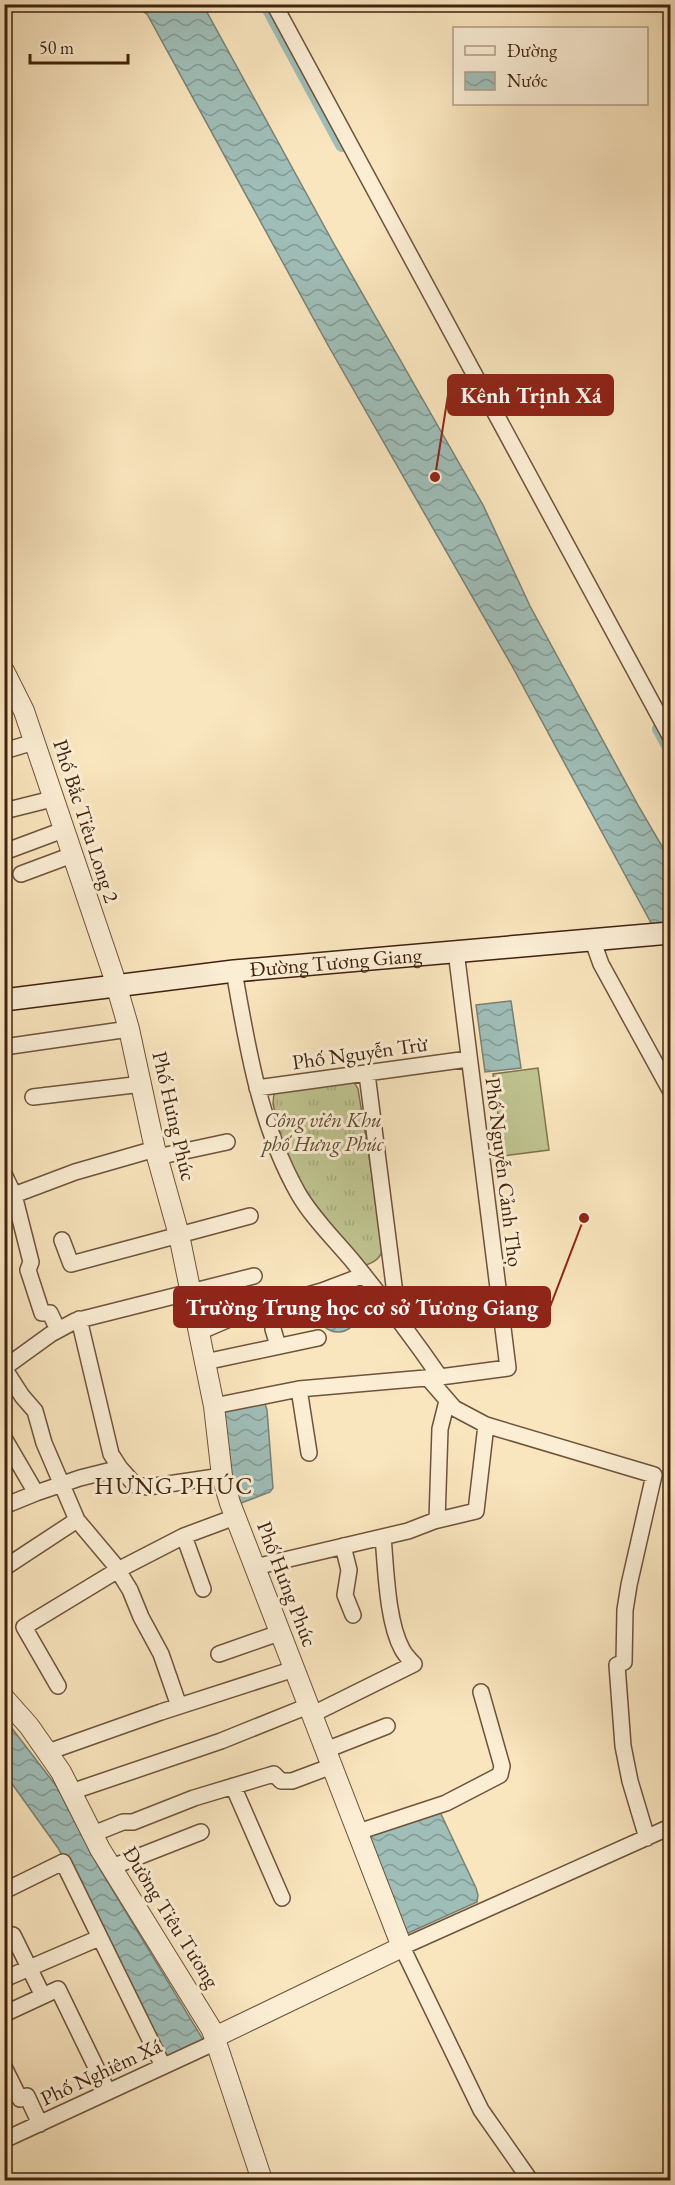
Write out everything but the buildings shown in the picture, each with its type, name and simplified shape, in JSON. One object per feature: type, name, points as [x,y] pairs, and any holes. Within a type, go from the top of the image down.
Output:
[{"type":"main road","name":"Đường Tương Giang","points":[[4,1000],[234,971],[670,933]]},
{"type":"street","points":[[274,4],[670,736]]},
{"type":"street","name":"Phố Bắc Tiêu Long 2","points":[[4,671],[18,696],[118,987]]},
{"type":"street","points":[[4,751],[34,742]]},
{"type":"street","points":[[4,811],[52,799]]},
{"type":"street","points":[[4,852],[63,830]]},
{"type":"street","points":[[21,874],[72,855]]},
{"type":"street","points":[[592,939],[601,964],[670,1090]]},
{"type":"street","name":"Phố Nguyễn Cảnh Thọ","points":[[434,1377],[508,1368],[456,951]]},
{"type":"street","points":[[234,971],[257,1089],[273,1140],[299,1196],[398,1317],[447,1401],[454,1408],[486,1425],[654,1475],[629,1584],[625,1610],[624,1662],[616,1665],[623,1746],[630,1781],[647,1838]]},
{"type":"street","name":"Phố Hưng Phúc","points":[[118,987],[156,1153],[179,1235],[214,1406],[222,1476],[279,1633],[402,1947]]},
{"type":"street","points":[[4,1047],[129,1029]]},
{"type":"street","name":"Phố Nguyễn Trừ","points":[[257,1089],[468,1059]]},
{"type":"street","points":[[367,1074],[398,1317]]},
{"type":"street","points":[[33,1097],[142,1084]]},
{"type":"street","points":[[9,1197],[75,1172],[156,1153],[227,1142]]},
{"type":"street","points":[[4,1174],[9,1197],[31,1262],[28,1270],[42,1313],[50,1313],[58,1330]]},
{"type":"street","points":[[62,1240],[71,1264],[250,1216]]},
{"type":"street","points":[[199,1332],[243,1313],[322,1291],[364,1275]]},
{"type":"street","points":[[179,1706],[161,1654],[118,1570],[77,1520],[44,1443],[35,1411],[4,1368],[58,1330],[80,1319],[254,1276]]},
{"type":"street","points":[[80,1319],[111,1454],[135,1485],[148,1487],[222,1476]]},
{"type":"street","points":[[273,1329],[278,1346]]},
{"type":"street","points":[[205,1362],[318,1338]]},
{"type":"street","points":[[214,1406],[300,1389],[434,1377]]},
{"type":"street","points":[[300,1389],[309,1453]]},
{"type":"street","points":[[437,1521],[440,1429],[447,1401]]},
{"type":"street","points":[[255,1567],[408,1531],[476,1511],[486,1425]]},
{"type":"street","points":[[4,1438],[36,1493]]},
{"type":"street","points":[[4,1506],[80,1478],[120,1468]]},
{"type":"street","points":[[58,1686],[24,1627],[118,1570],[184,1536],[235,1517]]},
{"type":"street","points":[[4,1568],[77,1520]]},
{"type":"street","points":[[184,1536],[203,1589]]},
{"type":"street","points":[[71,1792],[310,1710],[414,1664],[402,1650],[396,1631],[390,1605],[383,1537]]},
{"type":"street","points":[[343,1546],[349,1570],[345,1595],[353,1615]]},
{"type":"street","points":[[219,1654],[279,1633]]},
{"type":"street","points":[[48,1752],[294,1669]]},
{"type":"street","points":[[358,1832],[446,1803],[500,1775],[502,1766],[481,1692]]},
{"type":"street","name":"Đường Tiêu Tương","points":[[4,1698],[48,1752],[112,1867],[194,1997],[215,2039],[262,2181]]},
{"type":"street","points":[[93,1834],[123,1822],[133,1822],[194,1798],[274,1774],[281,1781],[292,1781],[387,1726]]},
{"type":"street","points":[[232,1786],[282,1898]]},
{"type":"street","points":[[215,2039],[402,1947],[670,1827]]},
{"type":"street","points":[[112,1867],[201,1832]]},
{"type":"street","points":[[4,1891],[63,1862],[163,2066]]},
{"type":"street","points":[[13,1935],[43,1996]]},
{"type":"street","points":[[4,1980],[99,1938]]},
{"type":"street","points":[[402,1947],[481,2110],[530,2181]]},
{"type":"street","points":[[4,2014],[58,1989],[108,2092]]},
{"type":"street","name":"Phố Nghiêm Xá","points":[[4,2140],[163,2066],[215,2039]]},
{"type":"street","points":[[4,2067],[20,2099],[27,2096],[40,2124]]},
{"type":"green space","points":[[538,1068],[549,1150],[503,1156],[493,1074]]},
{"type":"green space","name":"Công viên Khu phố Hưng Phúc","points":[[354,1082],[358,1089],[383,1243],[379,1257],[366,1265],[362,1264],[300,1185],[283,1145],[273,1104],[274,1093]]},
{"type":"water","points":[[133,5],[203,5],[334,244],[483,505],[530,606],[670,860],[670,958],[512,666],[329,347],[147,14]]},
{"type":"water","points":[[511,1001],[521,1068],[485,1072],[476,1005]]},
{"type":"water","points":[[338,1292],[352,1298],[358,1312],[352,1326],[338,1332],[324,1326],[318,1312],[324,1298]]},
{"type":"water","points":[[265,1404],[267,1410],[273,1488],[270,1492],[236,1505],[218,1411]]},
{"type":"water","points":[[4,1718],[57,1787],[98,1866],[205,2043],[164,2060],[58,1848],[5,1774]]},
{"type":"water","points":[[440,1812],[476,1888],[477,1902],[406,1934],[369,1847],[369,1834]]},
{"type":"waterway","points":[[266,4],[342,145]]},
{"type":"waterway","points":[[659,729],[670,749]]},
{"type":"place","name":"Kênh Trịnh Xá","points":[[435,477]]},
{"type":"place","name":"Trường Trung học cơ sở Tương Giang","points":[[584,1218]]},
{"type":"district","name":"HƯNG PHÚC","points":[[174,1486]]}]
